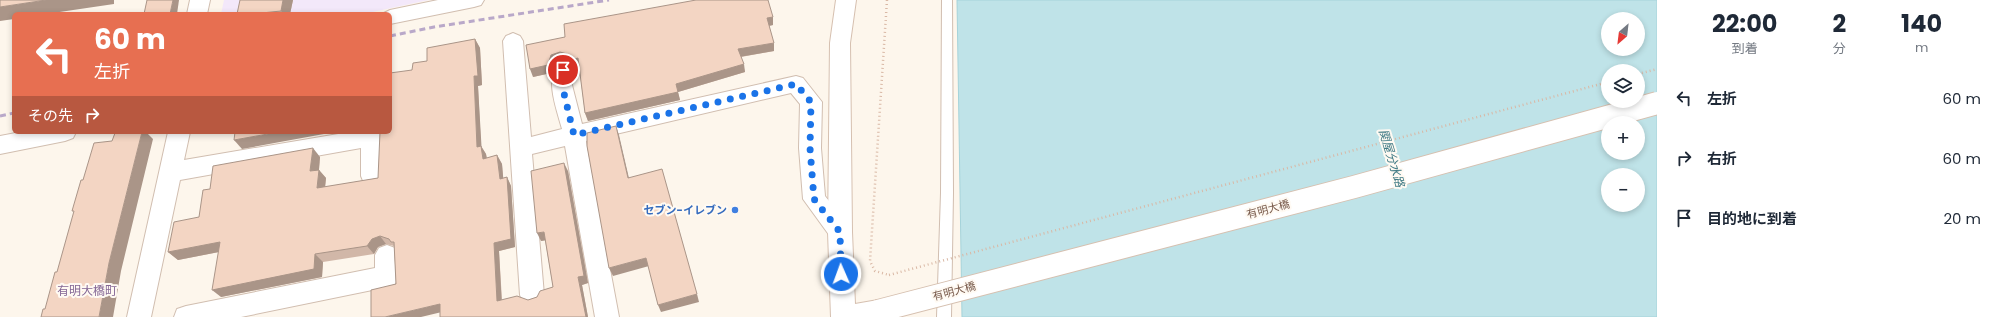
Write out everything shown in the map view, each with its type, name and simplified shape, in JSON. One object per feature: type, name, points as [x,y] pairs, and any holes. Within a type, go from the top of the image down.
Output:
[{"type":"street","points":[[197,12],[200,0]]},
{"type":"street","points":[[392,17],[474,0]]},
{"type":"street","points":[[843,317],[840,232],[840,44],[846,0]]},
{"type":"street","points":[[513,41],[532,296]]},
{"type":"street","points":[[563,70],[562,85],[574,135],[607,317]]},
{"type":"street","points":[[521,148],[796,84],[811,102],[810,148],[814,199],[840,232]]},
{"type":"street","name":"有明大橋","points":[[848,317],[878,311],[1361,185],[1657,104]]},
{"type":"street","points":[[0,145],[55,134]]},
{"type":"street","points":[[139,317],[179,134]]},
{"type":"street","points":[[170,172],[372,137],[372,176]]},
{"type":"street","points":[[186,317],[386,276],[387,255]]},
{"type":"lane","points":[[944,317],[947,193],[948,0]]},
{"type":"path","points":[[887,0],[870,261],[875,271],[889,275],[1601,84]]},
{"type":"path","points":[[1645,72],[1657,69]]},
{"type":"shaded area","points":[[224,0],[429,0],[372,12],[221,12]]},
{"type":"water","name":"関屋分水路","points":[[957,0],[1657,0],[1657,317],[962,317]]},
{"type":"building","points":[[0,0],[46,0],[0,7]]},
{"type":"building","points":[[147,0],[173,0],[170,12],[144,12]]},
{"type":"building","points":[[240,0],[283,0],[281,11],[237,12]]},
{"type":"building","points":[[696,0],[768,0],[773,17],[767,18],[774,43],[738,49],[744,64],[676,84],[678,92],[585,113],[578,58],[571,60],[567,54],[560,52],[551,55],[548,65],[530,69],[526,45],[565,37],[564,24]]},
{"type":"building","points":[[475,39],[478,76],[474,76],[477,147],[481,146],[483,159],[497,155],[500,179],[507,177],[511,239],[494,243],[497,301],[517,296],[528,300],[537,297],[540,291],[553,287],[544,232],[537,233],[531,171],[564,163],[584,276],[578,277],[586,317],[440,317],[440,304],[385,317],[371,317],[371,290],[396,284],[394,242],[380,236],[372,239],[367,246],[315,254],[314,269],[212,290],[220,242],[168,252],[174,222],[199,217],[203,190],[210,189],[213,166],[313,148],[310,171],[319,170],[317,188],[378,178],[380,134],[392,134],[392,73],[412,70],[413,63],[427,61],[427,48]]},
{"type":"building","points":[[616,126],[628,178],[662,169],[697,294],[658,305],[646,258],[609,268],[587,146],[587,133]]},
{"type":"building","points":[[115,134],[141,134],[109,263],[99,317],[41,317],[43,309],[45,309],[55,272],[57,272],[74,211],[72,211],[94,143],[112,141]]},
{"type":"building","points":[[235,134],[268,134],[234,140]]},
{"type":"railway","points":[[392,36],[434,27],[609,0]]},
{"type":"railway","points":[[0,116],[12,113]]},
{"type":"place","name":"セブン-イレブン","points":[[735,210]]},
{"type":"district","name":"有明大橋町","points":[[87,290]]},
{"type":"route","points":[[563,70],[562,85],[574,135],[796,84],[811,102],[810,148],[814,199],[840,232],[841,274]]}]
